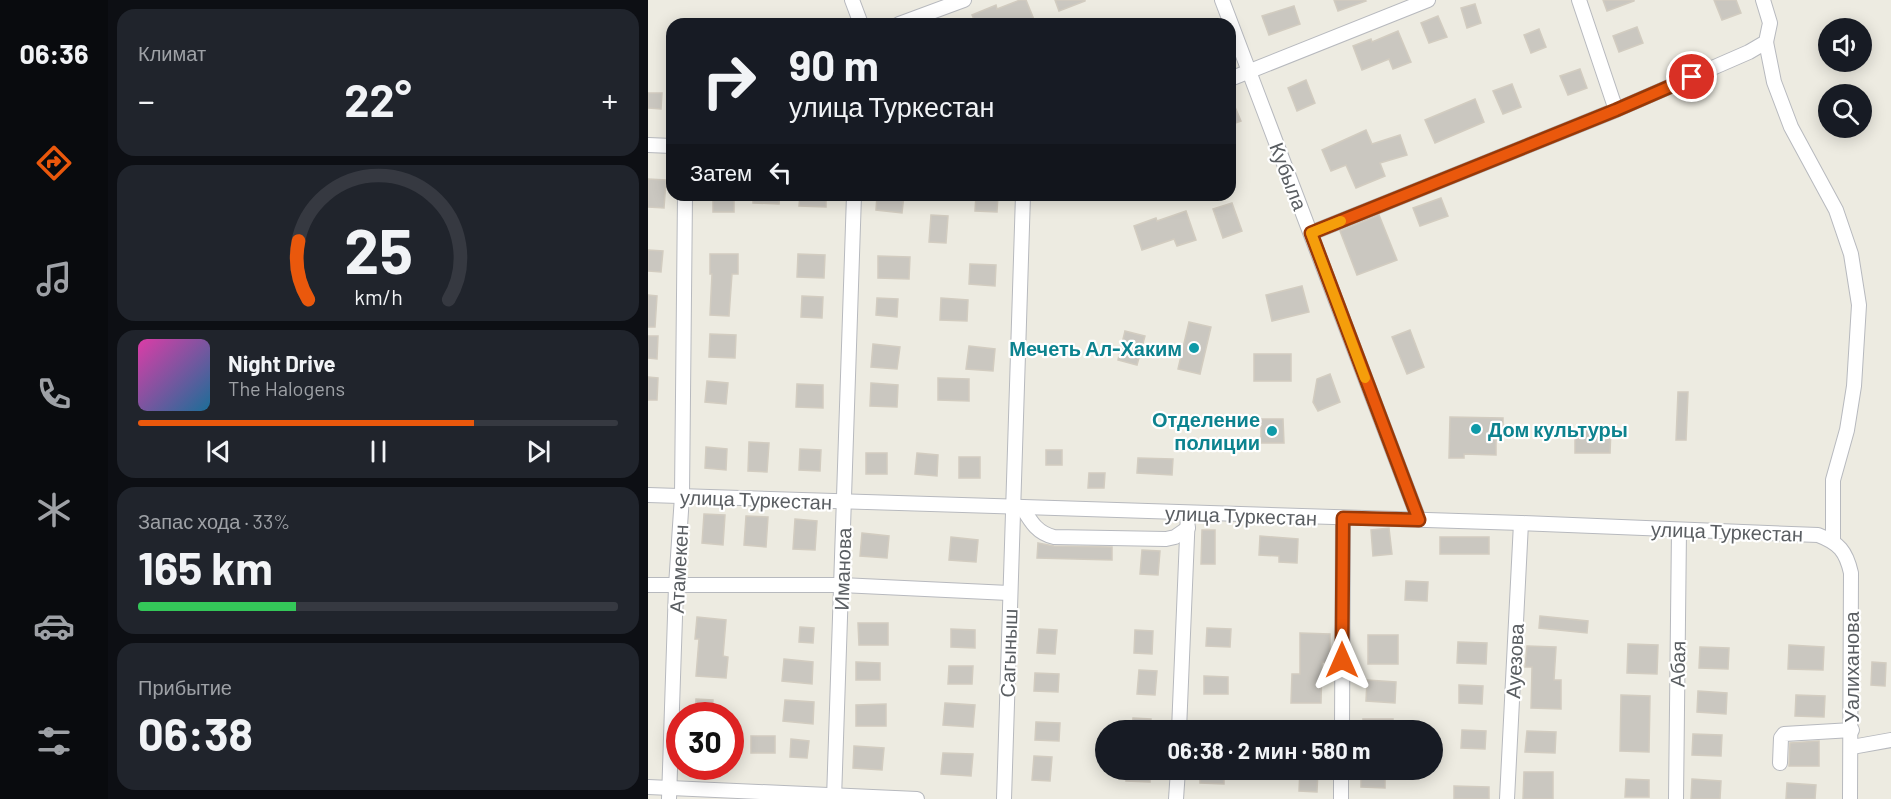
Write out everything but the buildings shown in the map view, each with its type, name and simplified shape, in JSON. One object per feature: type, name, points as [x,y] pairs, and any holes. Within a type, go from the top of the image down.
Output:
[{"type":"street","points":[[852,0],[859,18]]},
{"type":"street","points":[[915,18],[964,0]]},
{"type":"street","name":"Кубыла","points":[[1222,0],[1229,18]]},
{"type":"street","points":[[1236,77],[1428,0]]},
{"type":"street","points":[[1579,0],[1616,110]]},
{"type":"street","points":[[1763,0],[1770,23],[1766,42],[1774,82],[1791,127],[1836,210],[1851,254],[1857,295],[1854,386],[1847,430],[1833,480],[1833,540]]},
{"type":"street","name":"Кубыла","points":[[1236,37],[1419,520]]},
{"type":"street","points":[[1311,233],[1616,110],[1749,52],[1766,42]]},
{"type":"street","points":[[648,145],[666,146]]},
{"type":"street","name":"Атамекен","points":[[670,794],[676,586],[682,496],[685,201]]},
{"type":"street","name":"Иманова","points":[[834,797],[854,201]]},
{"type":"street","name":"Сагыныш","points":[[1004,799],[1009,593],[1017,507],[1023,201]]},
{"type":"street","name":"улица Туркестан","points":[[648,495],[1521,523],[1818,535],[1833,540]]},
{"type":"street","points":[[1017,507],[1035,528],[1045,535],[1054,537],[1166,539],[1175,537],[1188,528]]},
{"type":"street","points":[[1179,720],[1188,513]]},
{"type":"street","points":[[1342,720],[1343,518]]},
{"type":"street","name":"Ауезова","points":[[1508,799],[1521,523]]},
{"type":"street","name":"Абая","points":[[1676,799],[1679,530]]},
{"type":"street","name":"Уалиханова","points":[[1833,540],[1847,557],[1851,573],[1850,799]]},
{"type":"street","points":[[648,585],[842,585],[1009,593]]},
{"type":"street","points":[[1780,763],[1780,744],[1785,734],[1852,730]]},
{"type":"street","points":[[1852,747],[1891,740]]},
{"type":"street","points":[[1176,799],[1177,780]]},
{"type":"street","points":[[1341,780],[1341,799]]},
{"type":"street","points":[[648,787],[670,794],[917,799]]},
{"type":"slow traffic","points":[[1341,221],[1311,233],[1365,378]]},
{"type":"place","name":"Мечеть Ал-Хаким","points":[[1194,348]]},
{"type":"place","name":"Дом культуры","points":[[1476,429]]},
{"type":"place","name":"Отделение полиции","points":[[1272,431]]},
{"type":"route","points":[[1342,660],[1343,518],[1419,520],[1311,233],[1692,77]]}]
